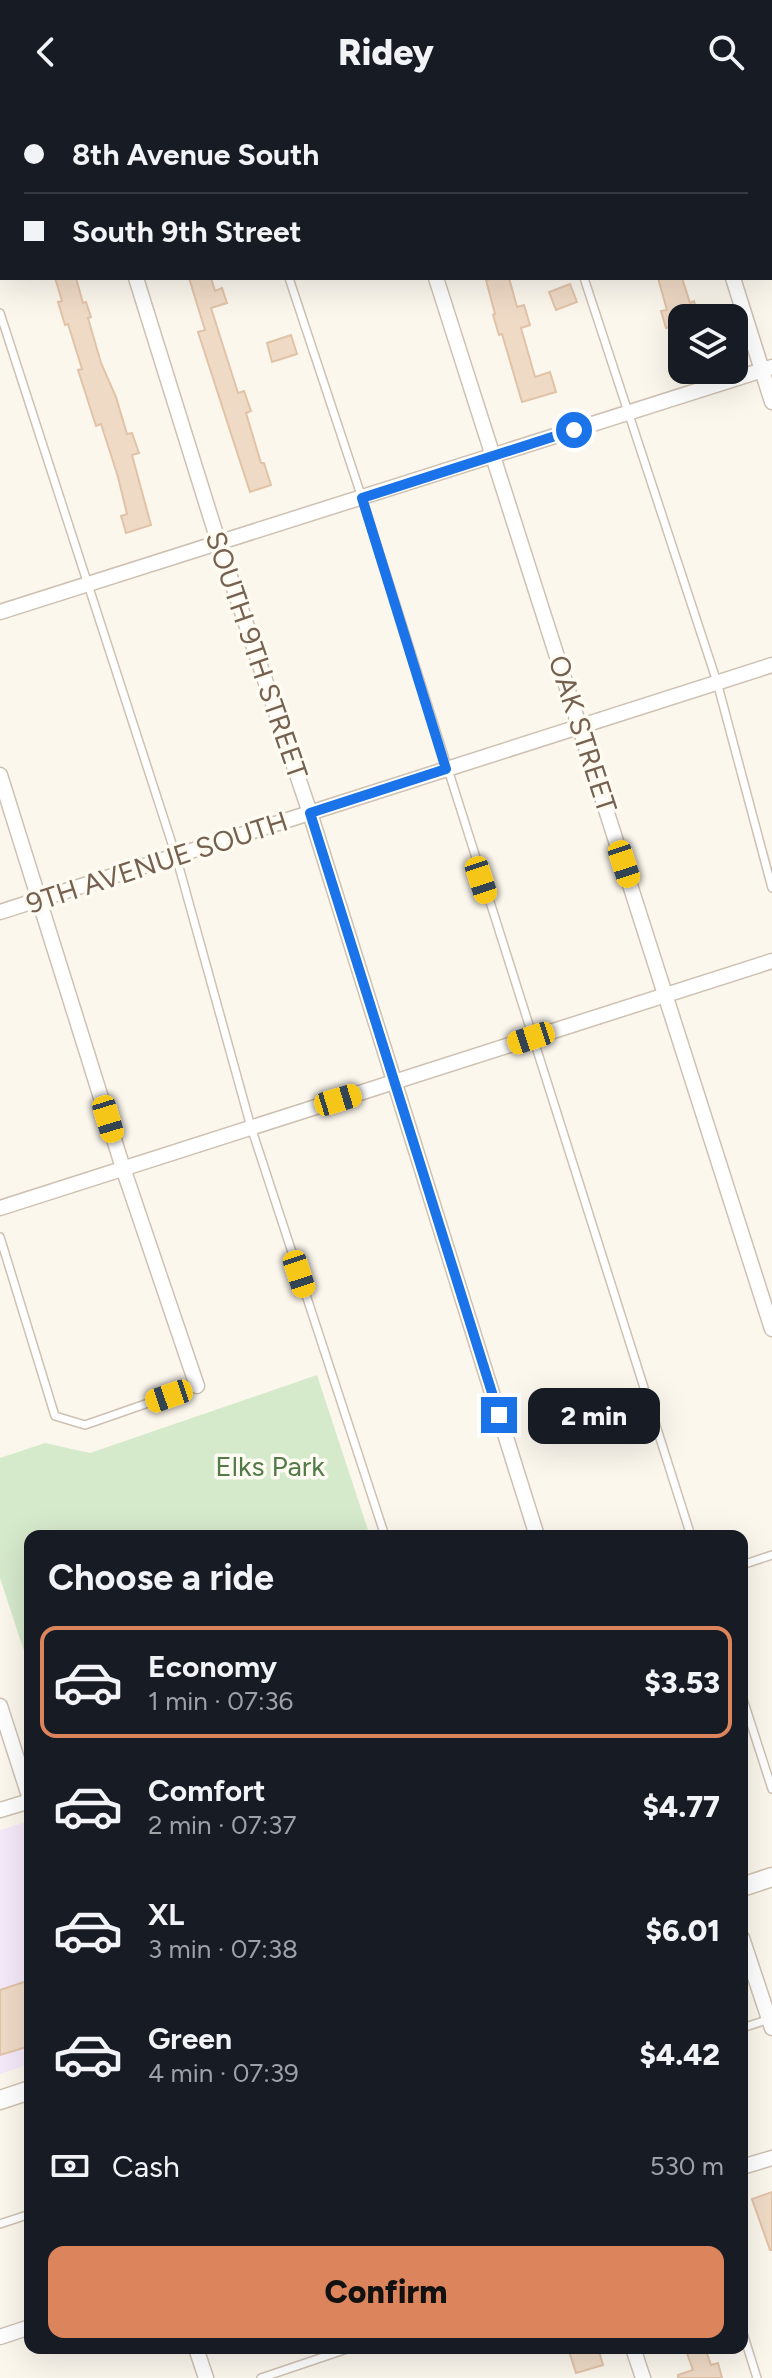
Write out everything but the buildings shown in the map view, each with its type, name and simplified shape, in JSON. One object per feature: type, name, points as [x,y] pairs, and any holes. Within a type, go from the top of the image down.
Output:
[{"type":"street","name":"SOUTH 9TH STREET","points":[[137,280],[219,544],[396,1082],[535,1530]]},
{"type":"street","name":"OAK STREET","points":[[437,280],[772,1329]]},
{"type":"street","points":[[734,280],[767,369],[772,402]]},
{"type":"street","points":[[0,612],[767,369]]},
{"type":"street","name":"9TH AVENUE SOUTH","points":[[0,912],[772,665]]},
{"type":"street","points":[[0,775],[123,1168],[197,1386]]},
{"type":"street","points":[[0,1208],[772,961]]},
{"type":"street","points":[[0,1706],[24,1781]]},
{"type":"street","points":[[0,1810],[24,1802]]},
{"type":"street","points":[[748,1885],[772,1877]]},
{"type":"street","points":[[748,1955],[771,2022]]},
{"type":"street","points":[[0,2100],[24,2092]]},
{"type":"street","points":[[748,2165],[772,2158]]},
{"type":"street","points":[[0,2337],[24,2329]]},
{"type":"street","points":[[198,2354],[206,2378]]},
{"type":"street","points":[[635,2354],[643,2378]]},
{"type":"lane","points":[[290,280],[362,498],[689,1530]]},
{"type":"lane","points":[[585,280],[717,682],[772,888]]},
{"type":"lane","points":[[0,313],[176,856],[251,1127],[383,1530]]},
{"type":"lane","points":[[0,1237],[55,1416],[85,1425],[197,1386]]},
{"type":"lane","points":[[748,1563],[772,1555]]},
{"type":"lane","points":[[748,1715],[772,1789]]},
{"type":"lane","points":[[748,2027],[771,2022]]},
{"type":"lane","points":[[0,2224],[24,2216]]},
{"type":"lane","points":[[748,2349],[757,2378]]},
{"type":"lane","points":[[261,2378],[332,2354]]},
{"type":"shaded area","points":[[24,1823],[24,2066],[0,2074],[0,1830]]},
{"type":"green space","name":"Elks Park","points":[[317,1375],[368,1530],[24,1530],[24,1651],[0,1578],[0,1458],[45,1443],[90,1453]]},
{"type":"route","points":[[499,1415],[310,813],[446,769],[362,498],[574,430]]}]
